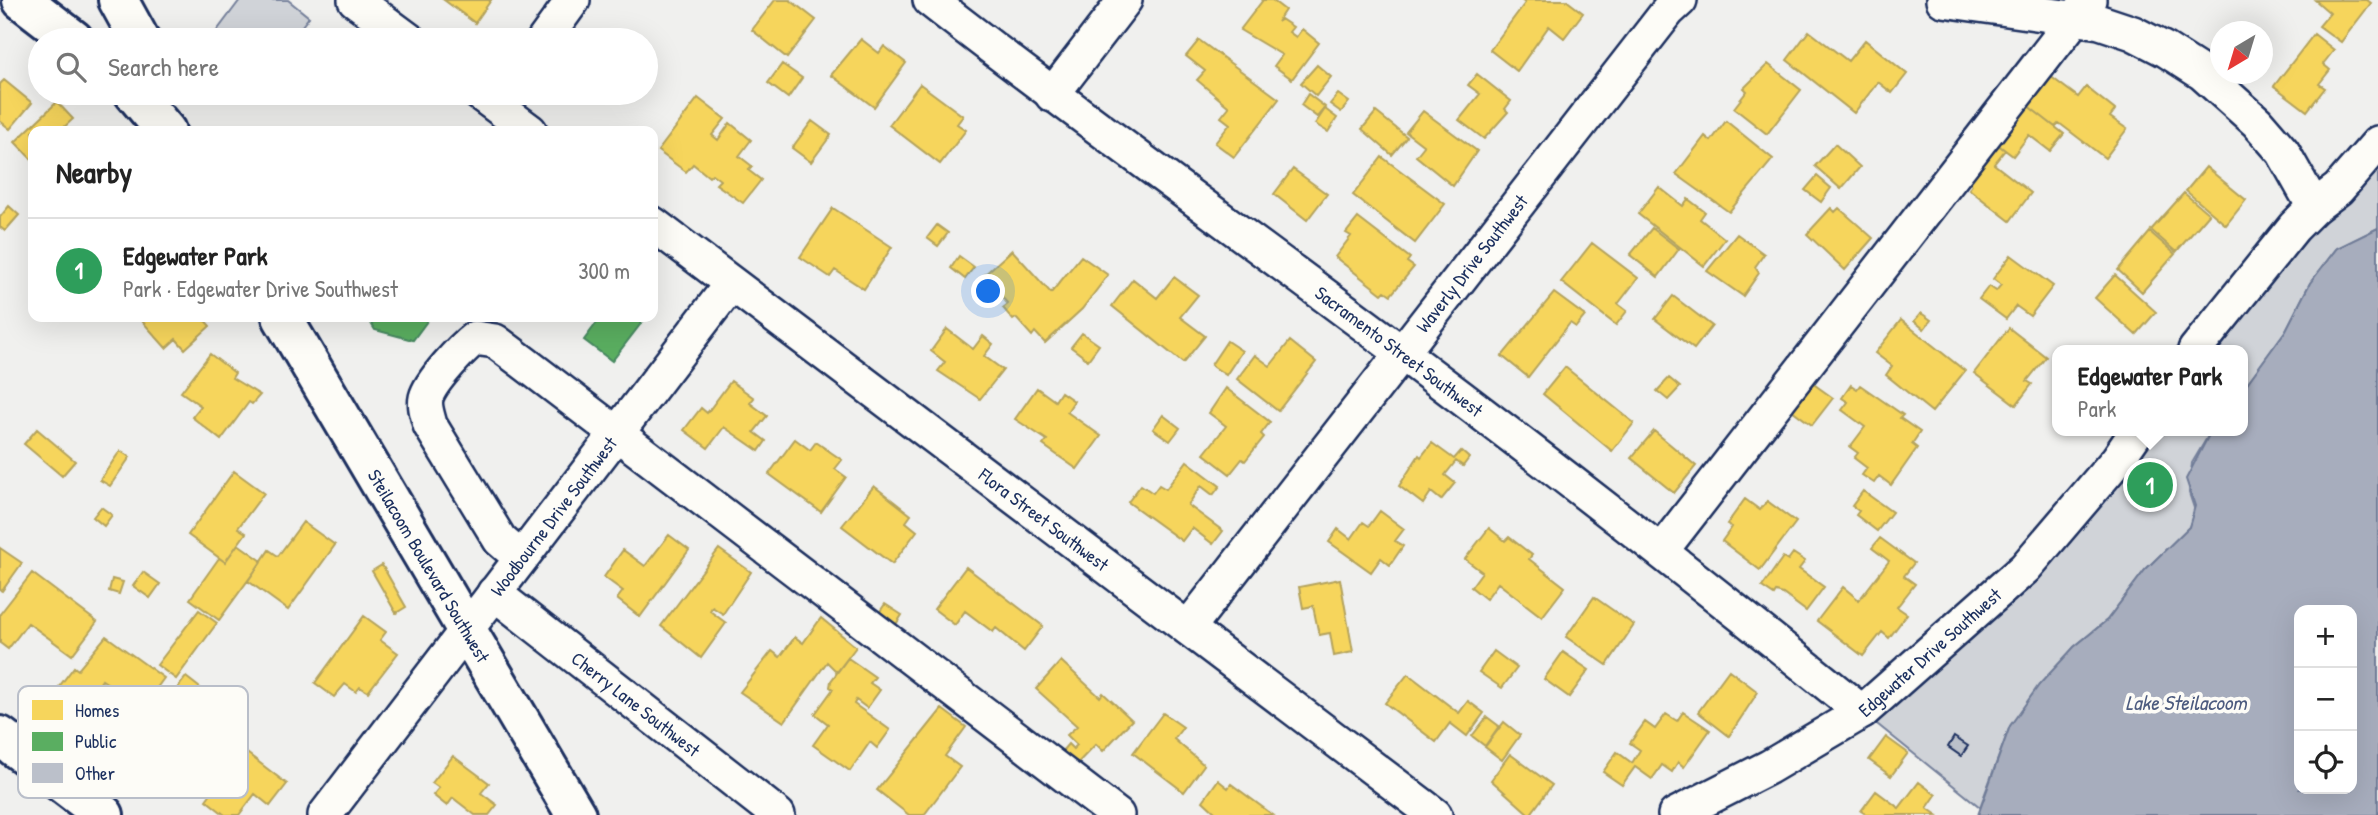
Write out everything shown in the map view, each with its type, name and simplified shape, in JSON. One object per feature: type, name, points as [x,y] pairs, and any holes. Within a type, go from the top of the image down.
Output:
[{"type":"main road","points":[[22,0],[58,28]]},
{"type":"main road","points":[[118,0],[133,28]]},
{"type":"main road","points":[[144,105],[162,126]]},
{"type":"main road","points":[[166,105],[174,126]]},
{"type":"main road","name":"Steilacoom Boulevard Southwest","points":[[285,322],[576,815]]},
{"type":"main road","points":[[0,736],[18,750]]},
{"type":"main road","points":[[82,798],[104,815]]},
{"type":"street","points":[[355,0],[393,28]]},
{"type":"street","points":[[553,28],[573,0]]},
{"type":"street","name":"Sacramento Street Southwest","points":[[930,0],[1052,95],[1402,352],[1662,550],[1862,712]]},
{"type":"street","points":[[1052,95],[1125,0]]},
{"type":"street","points":[[1943,0],[2081,9],[2100,22],[2133,33],[2202,73],[2234,100],[2283,152],[2314,207]]},
{"type":"street","name":"Waverly Drive Southwest","points":[[1188,628],[1667,4]]},
{"type":"street","points":[[1662,550],[2081,9]]},
{"type":"street","points":[[502,105],[525,126]]},
{"type":"street","points":[[2199,345],[2266,260],[2314,207],[2338,189],[2378,143]]},
{"type":"street","name":"Flora Street Southwest","points":[[658,229],[1435,815]]},
{"type":"street","name":"Woodbourne Drive Southwest","points":[[325,815],[731,284]]},
{"type":"street","points":[[521,558],[500,540],[430,425],[425,400],[429,391],[465,346],[475,338],[487,338],[616,433],[1117,815]]},
{"type":"street","name":"Edgewater Drive Southwest","points":[[1675,815],[1769,766],[1862,712],[2025,569],[2117,460],[2134,436]]},
{"type":"street","name":"Cherry Lane Southwest","points":[[494,593],[778,815]]},
{"type":"shaded area","points":[[240,0],[288,0],[309,17],[300,28],[219,28]]},
{"type":"shaded area","points":[[2378,164],[2378,228],[2336,249],[2310,283],[2286,330],[2248,382],[2248,345],[2221,345],[2298,245]]},
{"type":"shaded area","points":[[2151,436],[2208,436],[2192,463],[2189,493],[2195,511],[2189,527],[2145,570],[2107,620],[2074,647],[2010,726],[1980,807],[1872,720],[1958,650],[2070,540]]},
{"type":"water","name":"Lake Steilacoom","points":[[2378,228],[2378,815],[1978,815],[2010,726],[2039,685],[2074,647],[2107,620],[2145,570],[2189,527],[2195,506],[2186,479],[2208,436],[2248,436],[2248,382],[2286,330],[2310,283],[2337,248]]},
{"type":"building: Homes","points":[[444,0],[491,0],[475,23]]},
{"type":"building: Homes","points":[[775,0],[790,0],[816,20],[787,58],[752,30]]},
{"type":"building: Homes","points":[[1263,0],[1272,0],[1285,10],[1277,22],[1281,19],[1293,27],[1289,32],[1296,37],[1302,29],[1319,43],[1292,79],[1274,66],[1282,55],[1240,30]]},
{"type":"building: Homes","points":[[1521,0],[1566,0],[1583,13],[1564,38],[1549,26],[1517,71],[1490,50],[1525,3]]},
{"type":"building: Homes","points":[[2315,0],[2367,0],[2371,3],[2341,42],[2319,26],[2330,13]]},
{"type":"building: Homes","points":[[1809,31],[1848,61],[1865,40],[1907,74],[1892,93],[1878,82],[1854,113],[1787,60]]},
{"type":"building: Homes","points":[[2314,34],[2334,50],[2323,64],[2330,70],[2319,84],[2325,88],[2307,111],[2274,86]]},
{"type":"building: Homes","points":[[861,39],[879,53],[884,46],[906,63],[874,107],[831,75]]},
{"type":"building: Homes","points":[[1199,40],[1279,99],[1234,157],[1215,143],[1230,124],[1221,117],[1229,107],[1197,80],[1205,71],[1186,56]]},
{"type":"building: Homes","points":[[782,64],[802,78],[788,98],[768,83]]},
{"type":"building: Homes","points":[[1768,64],[1801,90],[1767,134],[1734,108],[1747,91],[1744,88]]},
{"type":"building: Homes","points":[[1317,65],[1331,77],[1316,96],[1301,83]]},
{"type":"building: Homes","points":[[2046,73],[2078,97],[2086,87],[2115,110],[2110,117],[2127,129],[2105,158],[2059,123],[2055,127],[2023,102]]},
{"type":"building: Homes","points":[[1477,74],[1511,101],[1505,109],[1508,112],[1484,139],[1459,120],[1480,94],[1468,85]]},
{"type":"building: Homes","points":[[4,80],[28,100],[28,105],[30,105],[10,129],[0,121],[0,84]]},
{"type":"building: Homes","points":[[920,84],[963,116],[957,124],[966,130],[940,164],[889,125]]},
{"type":"building: Homes","points":[[1308,94],[1325,107],[1317,117],[1301,105]]},
{"type":"building: Homes","points":[[1338,94],[1349,102],[1341,112],[1330,104]]},
{"type":"building: Homes","points":[[698,98],[725,119],[712,135],[718,140],[730,123],[751,140],[739,156],[752,166],[748,170],[761,180],[743,203],[716,184],[720,180],[712,174],[709,177],[693,164],[686,172],[658,151]]},
{"type":"building: Homes","points":[[2023,102],[2064,134],[2050,151],[2029,135],[2013,156],[1993,141]]},
{"type":"building: Homes","points":[[54,105],[60,105],[73,119],[65,126],[32,126]]},
{"type":"building: Homes","points":[[1325,109],[1337,118],[1328,132],[1315,124]]},
{"type":"building: Homes","points":[[1423,111],[1477,151],[1453,186],[1416,156],[1424,146],[1406,132]]},
{"type":"building: Homes","points":[[1376,112],[1407,137],[1392,155],[1362,129]]},
{"type":"building: Homes","points":[[812,121],[831,135],[811,162],[792,148]]},
{"type":"building: Homes","points":[[1726,121],[1773,159],[1729,212],[1676,174],[1705,136],[1711,141]]},
{"type":"building: Homes","points":[[28,130],[28,156],[15,142]]},
{"type":"building: Homes","points":[[1993,141],[2005,150],[1994,164],[2031,193],[2010,221],[1969,189],[1972,185],[1964,178]]},
{"type":"building: Homes","points":[[1835,144],[1860,167],[1841,189],[1815,166]]},
{"type":"building: Homes","points":[[1382,157],[1445,204],[1415,243],[1353,195]]},
{"type":"building: Homes","points":[[2206,167],[2246,200],[2226,225],[2186,191]]},
{"type":"building: Homes","points":[[1293,169],[1327,194],[1307,220],[1274,194]]},
{"type":"building: Homes","points":[[1817,176],[1831,188],[1821,202],[1805,190]]},
{"type":"building: Homes","points":[[1659,187],[1683,206],[1688,199],[1705,212],[1700,219],[1725,239],[1704,266],[1638,214]]},
{"type":"building: Homes","points":[[2184,193],[2209,214],[2176,252],[2151,230]]},
{"type":"building: Homes","points":[[9,206],[19,215],[5,231],[0,227],[0,217]]},
{"type":"building: Homes","points":[[833,208],[892,247],[864,289],[835,270],[830,277],[800,257]]},
{"type":"building: Homes","points":[[1831,208],[1835,212],[1839,208],[1873,238],[1845,270],[1807,234]]},
{"type":"building: Homes","points":[[1358,218],[1410,258],[1407,262],[1414,267],[1391,295],[1385,291],[1382,294],[1335,257],[1351,236],[1346,233]]},
{"type":"building: Homes","points":[[937,225],[948,233],[938,246],[927,238]]},
{"type":"building: Homes","points":[[1652,228],[1679,249],[1658,277],[1630,255]]},
{"type":"building: Homes","points":[[2150,232],[2175,254],[2142,292],[2118,270]]},
{"type":"building: Homes","points":[[1737,234],[1764,254],[1755,267],[1759,273],[1743,296],[1707,271]]},
{"type":"building: Homes","points":[[1592,243],[1638,278],[1618,304],[1627,311],[1616,325],[1561,282]]},
{"type":"building: Homes","points":[[1012,250],[1051,293],[1081,256],[1108,275],[1082,309],[1045,343],[1035,332],[1032,336],[1016,318],[1013,320],[1003,308],[1008,304],[983,276]]},
{"type":"building: Homes","points":[[2011,255],[2053,286],[2030,316],[2016,306],[2006,319],[1979,299],[1989,286],[1996,291],[2001,285],[1993,279]]},
{"type":"building: Homes","points":[[959,256],[974,267],[965,279],[951,268]]},
{"type":"building: Homes","points":[[2115,275],[2156,312],[2136,335],[2095,298]]},
{"type":"building: Homes","points":[[1174,277],[1198,295],[1180,317],[1205,336],[1183,363],[1112,306],[1133,279],[1157,298]]},
{"type":"building: Homes","points":[[1554,293],[1585,316],[1576,327],[1570,323],[1528,377],[1502,356]]},
{"type":"building: Homes","points":[[1673,296],[1712,326],[1694,349],[1655,319]]},
{"type":"building: Homes","points":[[1921,313],[1931,320],[1924,329],[1914,321]]},
{"type":"building: Homes","points":[[1901,320],[1965,371],[1932,412],[1886,375],[1892,366],[1875,353]]},
{"type":"building: Homes","points":[[143,322],[206,322],[210,326],[185,349],[176,339],[166,348]]},
{"type":"building: Homes","points":[[2009,328],[2046,357],[2027,381],[2032,384],[2016,405],[1974,373]]},
{"type":"building: Homes","points":[[947,329],[973,349],[983,336],[993,344],[984,356],[1003,370],[980,399],[938,371],[945,362],[931,351]]},
{"type":"building: Homes","points":[[1082,333],[1099,345],[1088,360],[1071,347]]},
{"type":"building: Homes","points":[[1227,341],[1242,351],[1226,375],[1211,365]]},
{"type":"building: Homes","points":[[1290,341],[1316,362],[1278,411],[1237,379],[1255,355],[1270,366]]},
{"type":"building: Homes","points":[[210,354],[235,373],[232,378],[260,395],[252,404],[249,402],[221,440],[192,417],[201,406],[181,392]]},
{"type":"building: Homes","points":[[1565,367],[1634,423],[1612,451],[1543,394]]},
{"type":"building: Homes","points":[[1669,378],[1680,387],[1668,400],[1657,391]]},
{"type":"building: Homes","points":[[1808,380],[1833,398],[1812,425],[1788,407]]},
{"type":"building: Homes","points":[[731,381],[754,398],[750,403],[767,416],[754,432],[766,441],[759,451],[724,427],[708,448],[684,430],[701,408],[707,413]]},
{"type":"building: Homes","points":[[1851,385],[1857,389],[1860,385],[1903,415],[1900,418],[1920,432],[1912,444],[1917,448],[1891,485],[1879,476],[1874,483],[1862,475],[1867,468],[1854,458],[1858,453],[1850,447],[1865,427],[1842,410],[1848,402],[1842,398]]},
{"type":"building: Homes","points":[[1037,388],[1055,401],[1061,392],[1074,401],[1067,412],[1101,436],[1077,469],[1043,445],[1047,440],[1015,419]]},
{"type":"building: Homes","points":[[1226,388],[1270,422],[1261,434],[1264,437],[1245,461],[1242,459],[1230,474],[1204,454],[1226,426],[1209,413]]},
{"type":"building: Homes","points":[[1163,415],[1180,428],[1170,441],[1153,429]]},
{"type":"building: Homes","points":[[37,429],[75,461],[62,476],[24,444]]},
{"type":"building: Homes","points":[[1654,431],[1696,466],[1674,493],[1631,458]]},
{"type":"building: Homes","points":[[795,439],[810,450],[816,442],[842,460],[835,469],[846,477],[821,512],[769,474]]},
{"type":"building: Homes","points":[[1432,443],[1454,459],[1461,451],[1469,458],[1463,466],[1456,461],[1445,475],[1455,483],[1441,500],[1431,492],[1423,504],[1399,486],[1419,455],[1421,457]]},
{"type":"building: Homes","points":[[120,451],[130,457],[110,486],[100,480]]},
{"type":"building: Homes","points":[[1187,461],[1220,486],[1213,495],[1201,486],[1188,505],[1223,531],[1213,544],[1192,528],[1182,541],[1128,502],[1141,485],[1153,493],[1159,485],[1166,489]]},
{"type":"building: Homes","points":[[234,471],[264,493],[238,528],[246,533],[225,562],[188,535]]},
{"type":"building: Homes","points":[[874,486],[911,515],[906,522],[917,531],[892,564],[842,526]]},
{"type":"building: Homes","points":[[1863,491],[1892,512],[1877,531],[1856,515],[1859,511],[1852,506]]},
{"type":"building: Homes","points":[[1745,499],[1760,510],[1767,501],[1796,522],[1760,570],[1722,541],[1732,527],[1727,524]]},
{"type":"building: Homes","points":[[101,507],[112,515],[104,526],[93,517]]},
{"type":"building: Homes","points":[[1380,511],[1404,529],[1395,541],[1403,546],[1390,565],[1381,558],[1371,572],[1329,542],[1338,529],[1351,539],[1363,522],[1369,526]]},
{"type":"building: Homes","points":[[303,522],[335,545],[288,610],[248,581],[269,550],[278,556]]},
{"type":"building: Homes","points":[[1489,528],[1505,541],[1509,537],[1532,555],[1529,559],[1565,587],[1542,617],[1498,583],[1486,599],[1471,587],[1482,572],[1465,559]]},
{"type":"building: Homes","points":[[669,535],[689,550],[640,617],[617,599],[623,591],[604,577],[623,550],[645,566]]},
{"type":"building: Homes","points":[[1880,538],[1914,563],[1904,576],[1915,584],[1897,607],[1907,614],[1889,638],[1882,632],[1863,656],[1817,621],[1843,587],[1859,600],[1889,561],[1872,548]]},
{"type":"building: Homes","points":[[238,544],[262,561],[219,620],[190,599],[219,558],[225,562]]},
{"type":"building: Homes","points":[[0,548],[22,563],[2,591],[0,590]]},
{"type":"building: Homes","points":[[719,549],[751,572],[723,614],[712,607],[710,611],[726,623],[701,658],[661,626]]},
{"type":"building: Homes","points":[[1793,553],[1805,561],[1799,569],[1824,587],[1806,611],[1783,594],[1776,592],[1774,595],[1762,587],[1783,557],[1788,560]]},
{"type":"building: Homes","points":[[382,565],[406,607],[396,613],[372,571]]},
{"type":"building: Homes","points":[[966,567],[1043,626],[1024,651],[996,628],[993,632],[965,611],[955,625],[934,609]]},
{"type":"building: Homes","points":[[143,572],[160,584],[150,598],[133,586]]},
{"type":"building: Homes","points":[[32,573],[97,622],[72,655],[28,623],[8,649],[0,643],[0,614]]},
{"type":"building: Homes","points":[[112,579],[123,582],[119,594],[109,591]]},
{"type":"building: Homes","points":[[1340,579],[1353,652],[1334,656],[1330,633],[1319,635],[1313,606],[1303,608],[1299,587]]},
{"type":"building: Homes","points":[[1594,597],[1634,625],[1607,665],[1566,637]]},
{"type":"building: Homes","points":[[885,604],[902,615],[891,632],[874,620]]},
{"type":"building: Homes","points":[[199,610],[217,623],[176,679],[157,665]]},
{"type":"building: Homes","points":[[364,616],[386,632],[380,640],[398,653],[368,692],[360,687],[356,692],[345,684],[334,697],[315,683]]},
{"type":"building: Homes","points":[[821,618],[856,647],[837,672],[827,662],[784,722],[740,692],[772,651],[780,657],[795,637],[803,643]]},
{"type":"building: Homes","points":[[106,636],[164,678],[158,686],[111,686],[102,680],[98,686],[60,686],[74,667],[78,670]]},
{"type":"building: Homes","points":[[1494,651],[1517,668],[1502,688],[1479,672]]},
{"type":"building: Homes","points":[[1563,652],[1589,670],[1569,697],[1544,679]]},
{"type":"building: Homes","points":[[848,658],[875,677],[870,683],[880,690],[867,708],[856,700],[854,704],[890,730],[877,748],[870,742],[850,771],[813,745],[828,724],[815,714],[833,689],[830,687],[831,681]]},
{"type":"building: Homes","points":[[1061,661],[1100,697],[1103,693],[1132,720],[1103,751],[1096,744],[1070,771],[1056,758],[1068,744],[1073,749],[1077,745],[1067,735],[1077,726],[1036,689]]},
{"type":"building: Homes","points":[[1729,670],[1758,692],[1729,736],[1698,712]]},
{"type":"building: Homes","points":[[1408,674],[1459,713],[1468,701],[1484,713],[1467,736],[1450,723],[1436,742],[1385,703]]},
{"type":"building: Homes","points":[[186,677],[198,686],[179,686]]},
{"type":"building: Homes","points":[[942,709],[966,727],[945,756],[960,767],[924,815],[909,815],[877,790]]},
{"type":"building: Homes","points":[[1683,712],[1710,730],[1684,767],[1678,762],[1672,772],[1662,765],[1652,779],[1635,767],[1622,785],[1603,772],[1617,752],[1632,763],[1640,750],[1630,743],[1645,722],[1655,729],[1666,714],[1677,721]]},
{"type":"building: Homes","points":[[1163,713],[1183,727],[1174,739],[1204,765],[1184,792],[1133,753]]},
{"type":"building: Homes","points":[[1487,717],[1499,726],[1485,746],[1472,736]]},
{"type":"building: Homes","points":[[1504,722],[1520,735],[1502,760],[1485,747]]},
{"type":"building: Homes","points":[[1886,737],[1908,753],[1891,776],[1869,760]]},
{"type":"building: Homes","points":[[248,754],[287,784],[270,806],[255,794],[239,815],[225,815],[206,800],[248,798]]},
{"type":"building: Homes","points":[[1510,754],[1552,785],[1530,815],[1491,780]]},
{"type":"building: Homes","points":[[453,756],[489,783],[481,793],[497,805],[489,815],[475,815],[453,798],[447,806],[433,795],[439,788],[432,783]]},
{"type":"building: Homes","points":[[1218,780],[1228,788],[1231,784],[1273,815],[1218,815],[1203,801]]},
{"type":"building: Homes","points":[[1919,782],[1936,795],[1927,808],[1937,815],[1867,815],[1861,811],[1876,791],[1899,808]]},
{"type":"building: Public","points":[[370,322],[426,322],[413,340],[375,330]]},
{"type":"building: Public","points":[[597,322],[642,322],[612,361],[584,340]]},
{"type":"building: Other","points":[[1954,737],[1968,746],[1961,756],[1948,747]]},
{"type":"place","name":"Edgewater Park","points":[[2150,485]]}]
